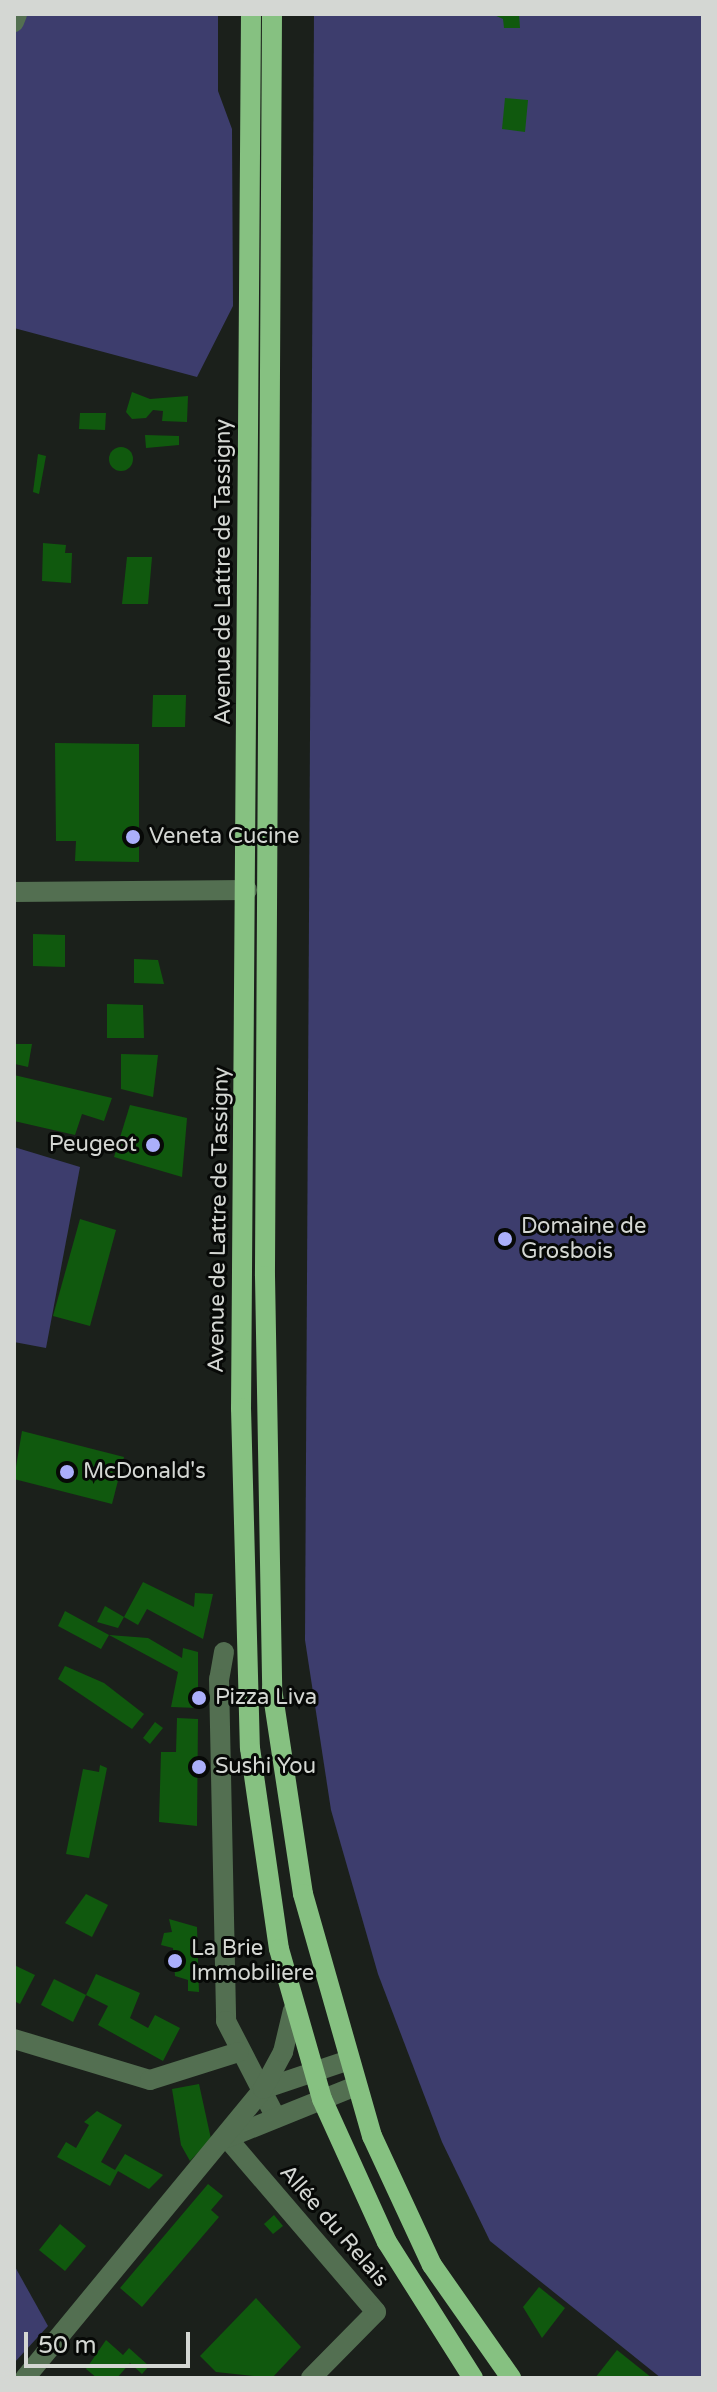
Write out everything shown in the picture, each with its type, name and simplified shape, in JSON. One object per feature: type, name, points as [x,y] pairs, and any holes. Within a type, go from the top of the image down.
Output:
[{"type":"main road","name":"Avenue de Lattre de Tassigny","points":[[251,14],[244,1665],[258,1829],[293,2010],[322,2099],[387,2242],[473,2378]]},
{"type":"main road","points":[[272,14],[267,1635],[295,1852],[356,2086],[383,2163],[432,2265],[511,2378]]},
{"type":"street","points":[[14,22],[17,14]]},
{"type":"street","points":[[14,892],[247,890]]},
{"type":"street","points":[[224,1652],[219,1679],[226,2021],[239,2052],[263,2089],[276,2118]]},
{"type":"street","points":[[25,2378],[227,2138],[263,2089],[283,2052],[293,2010]]},
{"type":"street","points":[[14,2039],[150,2080],[239,2052]]},
{"type":"street","points":[[263,2089],[349,2060]]},
{"type":"street","points":[[227,2138],[356,2086]]},
{"type":"street","name":"Allée du Relais","points":[[227,2138],[376,2312],[311,2378]]},
{"type":"shaded area","points":[[14,14],[218,14],[218,91],[232,129],[233,306],[197,377],[14,328]]},
{"type":"shaded area","name":"Domaine de Grosbois","points":[[314,14],[703,14],[703,2378],[661,2378],[490,2241],[442,2142],[378,1974],[331,1810],[305,1640]]},
{"type":"shaded area","points":[[14,1147],[80,1167],[46,1348],[14,1342]]},
{"type":"shaded area","points":[[14,2265],[48,2326],[14,2363]]},
{"type":"building","points":[[492,14],[519,14],[520,28],[504,28],[503,19]]},
{"type":"building","points":[[505,98],[528,100],[525,132],[502,129]]},
{"type":"building","points":[[132,392],[150,399],[188,396],[187,422],[162,421],[163,411],[153,410],[146,418],[132,419],[126,412]]},
{"type":"building","points":[[80,413],[106,413],[105,430],[79,429]]},
{"type":"building","points":[[145,435],[179,436],[179,445],[146,448]]},
{"type":"building","points":[[121,447],[130,450],[133,459],[130,468],[121,471],[112,468],[109,459],[112,450]]},
{"type":"building","points":[[38,454],[46,456],[39,494],[33,492]]},
{"type":"building","points":[[43,543],[66,545],[65,553],[72,553],[71,583],[42,581]]},
{"type":"building","points":[[127,557],[152,557],[148,604],[122,604]]},
{"type":"building","points":[[153,695],[186,695],[185,727],[152,727]]},
{"type":"building","points":[[55,743],[139,744],[139,862],[75,861],[76,841],[56,841]]},
{"type":"building","points":[[33,934],[65,935],[65,967],[33,966]]},
{"type":"building","points":[[134,959],[158,960],[164,984],[134,983]]},
{"type":"building","points":[[107,1004],[143,1005],[144,1038],[107,1038]]},
{"type":"building","points":[[15,1044],[32,1044],[28,1067],[15,1064]]},
{"type":"building","points":[[121,1054],[158,1055],[153,1097],[121,1089]]},
{"type":"building","points":[[14,1075],[112,1098],[104,1121],[82,1114],[75,1135],[14,1121]]},
{"type":"building","name":"Peugeot","points":[[130,1105],[187,1118],[182,1177],[114,1157]]},
{"type":"building","points":[[80,1219],[116,1230],[90,1326],[53,1316]]},
{"type":"building","name":"McDonald's","points":[[22,1431],[124,1457],[112,1504],[14,1479]]},
{"type":"building","points":[[143,1582],[194,1607],[195,1593],[213,1594],[203,1639],[147,1609],[138,1625],[124,1617]]},
{"type":"building","points":[[105,1606],[124,1617],[118,1628],[97,1622]]},
{"type":"building","points":[[65,1611],[109,1635],[101,1649],[58,1626]]},
{"type":"building","points":[[109,1635],[148,1638],[182,1658],[183,1648],[198,1652],[198,1708],[171,1707],[178,1672]]},
{"type":"building","points":[[65,1666],[104,1683],[144,1714],[132,1729],[58,1679]]},
{"type":"building","points":[[177,1718],[198,1719],[197,1826],[159,1822],[161,1752],[176,1752]]},
{"type":"building","points":[[155,1722],[163,1728],[150,1744],[143,1738]]},
{"type":"building","points":[[100,1765],[107,1768],[89,1858],[66,1854],[83,1769],[99,1772]]},
{"type":"building","points":[[86,1894],[108,1905],[92,1937],[65,1923]]},
{"type":"building","points":[[169,1919],[197,1927],[199,1992],[188,1991],[188,1980],[175,1976],[173,1948],[161,1945],[164,1933],[172,1932]]},
{"type":"building","points":[[14,1965],[35,1975],[20,2004],[14,2001]]},
{"type":"building","points":[[96,1974],[140,1993],[130,2018],[148,2028],[155,2015],[180,2028],[163,2061],[98,2025],[108,2006],[86,1995]]},
{"type":"building","points":[[54,1979],[86,1995],[73,2022],[41,2005]]},
{"type":"building","points":[[199,2084],[211,2139],[190,2161],[181,2145],[172,2089]]},
{"type":"building","points":[[97,2111],[122,2125],[101,2162],[115,2170],[125,2154],[163,2175],[149,2189],[118,2171],[110,2186],[57,2157],[66,2142],[76,2148],[89,2125],[84,2122]]},
{"type":"building","points":[[208,2184],[223,2196],[211,2210],[219,2217],[142,2307],[120,2288]]},
{"type":"building","points":[[274,2215],[283,2226],[273,2234],[264,2224]]},
{"type":"building","points":[[60,2224],[86,2246],[65,2271],[39,2250]]},
{"type":"building","points":[[539,2287],[565,2308],[542,2338],[523,2307]]},
{"type":"building","points":[[256,2298],[301,2347],[272,2378],[216,2372],[200,2356]]},
{"type":"building","points":[[106,2340],[123,2355],[129,2348],[149,2366],[142,2374],[130,2363],[117,2378],[97,2378],[86,2369]]},
{"type":"building","points":[[617,2350],[652,2378],[595,2378]]},
{"type":"place","name":"Veneta Cucine","points":[[133,837]]},
{"type":"place","name":"Peugeot","points":[[153,1145]]},
{"type":"place","name":"Domaine de Grosbois","points":[[505,1239]]},
{"type":"place","name":"McDonald's","points":[[67,1472]]},
{"type":"place","name":"Pizza Liva","points":[[199,1698]]},
{"type":"place","name":"Sushi You","points":[[199,1767]]},
{"type":"place","name":"La Brie Immobiliere","points":[[175,1961]]}]
